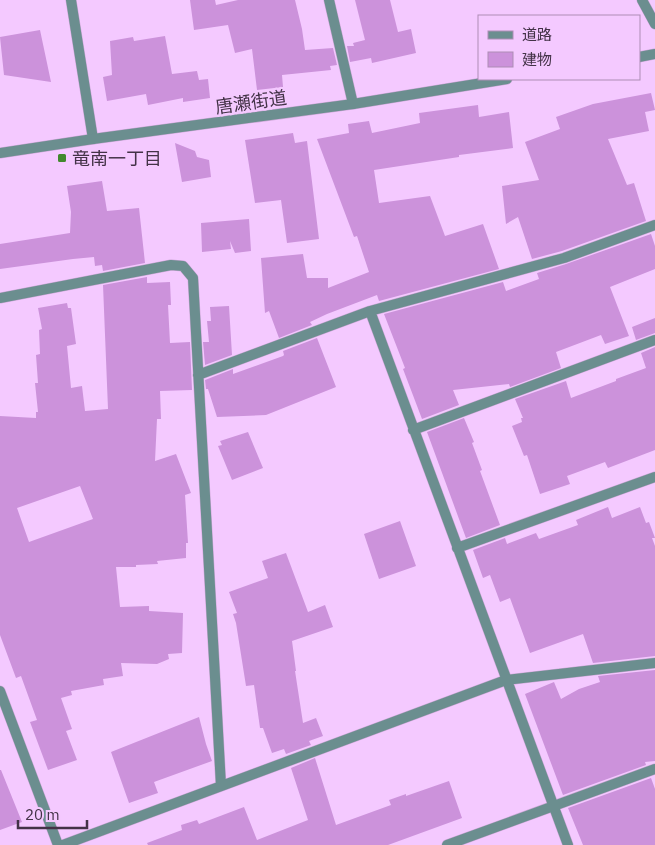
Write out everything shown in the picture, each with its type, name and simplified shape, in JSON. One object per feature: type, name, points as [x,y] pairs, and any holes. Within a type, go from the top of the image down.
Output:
[{"type":"street","points":[[71,0],[93,139]]},
{"type":"street","points":[[329,0],[353,104]]},
{"type":"street","points":[[642,0],[655,24]]},
{"type":"street","points":[[640,57],[655,54]]},
{"type":"street","name":"唐瀬街道","points":[[0,153],[353,104],[501,80]]},
{"type":"street","points":[[198,375],[370,311],[564,258],[655,226]]},
{"type":"street","points":[[0,298],[171,265],[183,266],[193,278],[221,786]]},
{"type":"street","points":[[370,311],[568,845]]},
{"type":"street","points":[[413,430],[655,340]]},
{"type":"street","points":[[457,548],[655,477]]},
{"type":"street","points":[[63,845],[506,680],[655,662]]},
{"type":"street","points":[[0,691],[58,845]]},
{"type":"street","points":[[447,845],[655,769]]},
{"type":"building","points":[[190,0],[215,0],[216,5],[238,0],[295,0],[305,50],[333,48],[337,65],[330,66],[331,70],[282,75],[283,87],[257,90],[252,49],[235,53],[228,25],[194,30]]},
{"type":"building","points":[[355,0],[390,0],[398,32],[411,29],[416,53],[372,63],[371,58],[350,62],[347,46],[354,46],[353,43],[365,40]]},
{"type":"building","points":[[40,30],[51,82],[4,75],[0,37]]},
{"type":"building","points":[[165,36],[172,74],[197,71],[199,80],[208,79],[210,98],[183,102],[183,98],[148,105],[146,94],[107,101],[103,77],[112,75],[110,41],[133,37],[134,41]]},
{"type":"building","points":[[651,93],[655,110],[645,112],[649,131],[608,139],[627,185],[634,183],[646,221],[562,251],[532,259],[518,217],[506,224],[502,186],[539,180],[525,142],[560,129],[556,117],[593,104]]},
{"type":"building","points":[[478,105],[479,117],[509,112],[513,148],[459,155],[459,157],[374,170],[379,203],[430,196],[445,236],[483,224],[499,269],[379,301],[377,295],[327,314],[310,322],[312,325],[279,338],[269,311],[265,313],[261,258],[303,254],[307,278],[328,278],[328,288],[369,272],[357,236],[354,237],[317,139],[349,133],[348,124],[369,121],[372,133],[420,123],[419,113]]},
{"type":"building","points":[[293,133],[295,143],[307,141],[319,239],[287,243],[281,200],[255,203],[245,140]]},
{"type":"building","points":[[175,143],[195,151],[197,157],[209,160],[211,177],[182,182]]},
{"type":"building","points":[[102,181],[107,211],[139,208],[145,263],[103,271],[102,265],[95,266],[94,257],[0,269],[0,244],[70,233],[71,212],[67,186]]},
{"type":"building","points":[[249,219],[251,251],[235,253],[230,241],[231,249],[202,252],[201,223]]},
{"type":"building","points":[[651,234],[655,246],[655,269],[610,287],[629,336],[605,344],[601,335],[556,352],[561,368],[510,387],[509,384],[453,390],[459,405],[422,419],[384,314],[503,282],[506,291],[539,279],[537,273]]},
{"type":"building","points":[[147,277],[147,283],[170,282],[171,305],[168,305],[170,343],[190,342],[192,390],[160,391],[161,419],[157,419],[155,461],[176,454],[191,493],[185,495],[188,543],[186,543],[186,558],[157,561],[158,564],[136,565],[136,567],[116,567],[120,607],[149,606],[149,611],[183,613],[182,653],[168,654],[169,659],[157,664],[121,663],[123,676],[103,679],[104,685],[71,691],[72,695],[61,698],[72,729],[66,731],[77,760],[48,770],[30,722],[37,720],[21,676],[16,678],[0,635],[0,416],[36,418],[36,412],[38,412],[35,383],[38,383],[36,355],[40,354],[39,330],[42,329],[38,308],[67,303],[68,308],[71,308],[76,344],[67,346],[71,388],[82,386],[85,411],[108,409],[103,285]],"holes":[[[80,486],[93,519],[29,542],[17,508]]]},
{"type":"building","points":[[229,306],[232,355],[205,365],[203,342],[209,342],[207,321],[211,321],[210,307]]},
{"type":"building","points":[[655,318],[655,333],[636,340],[632,327]]},
{"type":"building","points":[[317,338],[336,387],[266,415],[217,417],[208,389],[206,389],[205,380],[233,369],[233,374],[283,356],[283,351]]},
{"type":"building","points":[[655,347],[655,450],[608,468],[605,462],[567,476],[570,484],[540,494],[527,455],[524,456],[512,426],[522,422],[521,418],[523,418],[515,399],[566,381],[571,398],[646,368],[641,353]]},
{"type":"building","points":[[464,418],[474,442],[472,443],[482,470],[480,471],[500,525],[466,538],[427,432]]},
{"type":"building","points":[[248,432],[263,468],[232,480],[218,446],[222,445],[220,441]]},
{"type":"building","points":[[608,507],[612,518],[640,507],[646,523],[649,522],[655,538],[652,538],[655,546],[655,656],[593,663],[583,634],[530,653],[510,598],[500,602],[490,575],[483,578],[473,550],[505,538],[507,544],[536,533],[539,539],[578,525],[576,520]]},
{"type":"building","points":[[400,521],[416,566],[379,579],[364,534]]},
{"type":"building","points":[[286,553],[308,612],[325,605],[333,627],[292,641],[303,723],[316,718],[323,736],[309,741],[311,745],[286,754],[284,749],[272,753],[263,728],[260,728],[254,685],[246,686],[233,614],[237,613],[229,592],[268,578],[262,561]]},
{"type":"building","points":[[655,670],[655,761],[645,762],[646,765],[563,795],[525,694],[554,682],[561,699],[579,689],[600,682],[598,676]]},
{"type":"building","points":[[199,717],[212,761],[154,782],[158,793],[129,803],[111,752]]},
{"type":"building","points":[[315,758],[336,825],[391,805],[389,800],[449,781],[462,818],[388,845],[148,845],[147,843],[182,830],[181,825],[197,820],[199,824],[244,807],[257,840],[308,820],[291,768]]},
{"type":"building","points":[[0,770],[22,822],[0,830]]},
{"type":"building","points":[[651,778],[655,789],[655,845],[583,845],[568,808]]},
{"type":"place","name":"竜南一丁目","points":[[62,158]]}]
